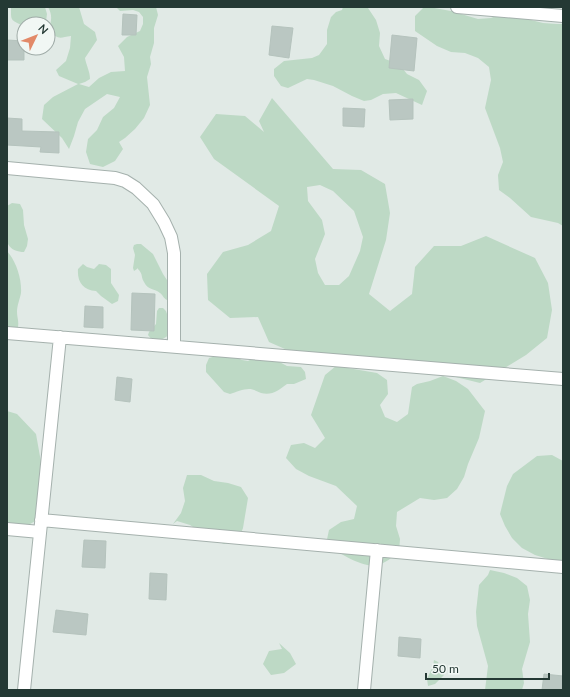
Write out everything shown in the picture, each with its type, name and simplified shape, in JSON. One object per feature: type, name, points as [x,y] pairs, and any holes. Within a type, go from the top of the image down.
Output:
[{"type":"street","points":[[457,7],[563,16]]},
{"type":"street","points":[[7,168],[115,178],[125,181],[136,188],[153,204],[171,237],[174,253],[174,346]]},
{"type":"street","points":[[7,333],[563,379]]},
{"type":"street","points":[[24,690],[60,337]]},
{"type":"street","points":[[42,520],[563,567]]},
{"type":"street","points":[[7,530],[40,532]]},
{"type":"street","points":[[364,690],[377,550]]},
{"type":"green space","points":[[11,7],[45,7],[47,14],[47,16],[16,16],[16,22],[12,20]]},
{"type":"green space","points":[[48,7],[79,7],[84,24],[95,32],[97,40],[85,58],[90,79],[79,84],[89,87],[99,78],[111,72],[125,71],[124,57],[118,46],[127,37],[140,31],[143,24],[143,17],[139,12],[133,10],[120,11],[116,7],[156,7],[158,15],[154,28],[154,43],[150,57],[151,64],[147,77],[150,105],[144,118],[135,129],[119,142],[123,149],[115,161],[103,167],[90,164],[86,152],[88,139],[97,130],[103,117],[114,108],[120,97],[107,94],[85,109],[78,122],[69,149],[62,138],[42,119],[44,105],[53,97],[78,84],[59,76],[56,70],[66,61],[70,48],[71,36],[59,38],[56,36],[56,16],[51,16]]},
{"type":"green space","points":[[343,7],[368,8],[376,20],[380,33],[379,46],[385,59],[399,64],[407,74],[419,80],[427,91],[422,105],[396,93],[383,94],[371,100],[364,101],[333,86],[307,79],[288,88],[281,86],[274,76],[274,69],[284,61],[312,58],[319,55],[327,44],[327,30],[331,17],[336,12],[342,10]]},
{"type":"green space","points":[[424,7],[451,11],[478,19],[491,18],[503,13],[543,23],[563,24],[563,226],[558,223],[531,217],[499,190],[498,175],[503,162],[500,148],[485,108],[491,80],[489,67],[478,58],[465,53],[451,52],[437,46],[415,31],[415,16]]},
{"type":"green space","points":[[272,98],[333,169],[361,170],[385,184],[390,213],[386,240],[369,294],[390,311],[412,294],[415,267],[434,246],[461,246],[486,236],[535,258],[548,283],[552,310],[547,338],[526,355],[480,383],[403,364],[294,353],[269,342],[258,317],[230,318],[208,300],[207,274],[223,252],[248,245],[271,231],[279,206],[214,159],[200,137],[216,114],[245,116],[264,132],[259,121]],"holes":[[[320,185],[333,191],[354,211],[363,237],[360,251],[349,276],[339,285],[325,285],[318,273],[315,259],[325,234],[322,220],[308,201],[307,187]]]},
{"type":"green space","points":[[12,203],[20,204],[23,210],[24,225],[28,239],[24,252],[19,252],[11,248],[7,241],[7,206]]},
{"type":"green space","points":[[141,244],[153,254],[167,280],[171,281],[175,293],[167,300],[158,291],[147,287],[137,268],[134,271],[135,255],[133,248],[134,245]]},
{"type":"green space","points":[[7,251],[16,265],[21,288],[17,309],[18,327],[12,331],[7,331]]},
{"type":"green space","points":[[83,264],[94,269],[99,264],[106,265],[111,269],[111,283],[119,295],[118,301],[112,304],[96,291],[84,287],[78,274],[78,269]]},
{"type":"green space","points":[[159,308],[163,308],[166,311],[171,320],[174,331],[158,341],[151,339],[148,335],[156,324],[157,311]]},
{"type":"green space","points":[[229,354],[248,361],[255,357],[268,356],[287,366],[301,367],[305,372],[306,379],[294,384],[287,384],[269,394],[249,389],[230,394],[224,392],[206,372],[206,365],[209,358]]},
{"type":"green space","points":[[336,366],[377,373],[387,380],[388,394],[380,405],[385,417],[397,422],[408,414],[412,387],[443,376],[456,381],[468,389],[485,411],[479,438],[464,477],[457,489],[447,498],[434,500],[420,498],[397,512],[396,526],[400,539],[399,552],[386,562],[378,565],[372,566],[358,562],[326,544],[329,530],[341,522],[354,519],[357,506],[336,486],[309,476],[296,469],[286,458],[291,445],[304,443],[315,448],[325,438],[311,415],[325,375]]},
{"type":"green space","points":[[7,411],[17,414],[36,434],[41,462],[39,519],[14,533],[7,531]]},
{"type":"green space","points":[[552,455],[563,461],[563,561],[535,555],[522,548],[512,538],[500,514],[507,486],[513,474],[537,456]]},
{"type":"green space","points":[[187,475],[201,475],[214,481],[241,487],[248,498],[243,528],[238,541],[224,544],[212,539],[190,525],[177,521],[173,524],[181,513],[185,501],[183,488]]},
{"type":"green space","points":[[490,570],[517,578],[527,586],[530,600],[528,614],[530,642],[522,669],[524,683],[522,690],[485,690],[488,666],[477,626],[476,612],[479,585],[488,575]]},
{"type":"green space","points":[[279,643],[290,653],[296,664],[284,673],[271,675],[263,664],[269,651],[282,649]]},
{"type":"green space","points":[[434,660],[438,662],[444,675],[435,684],[428,686],[427,679]]},
{"type":"building","points":[[123,14],[137,15],[136,35],[122,35]]},
{"type":"building","points":[[272,26],[293,28],[289,58],[269,55]]},
{"type":"building","points":[[392,35],[417,38],[414,71],[389,68]]},
{"type":"building","points":[[7,40],[16,41],[16,56],[24,56],[24,60],[7,60]]},
{"type":"building","points":[[413,99],[413,119],[390,120],[389,100]]},
{"type":"building","points":[[343,108],[365,109],[364,127],[343,126]]},
{"type":"building","points":[[7,118],[22,119],[22,131],[59,132],[59,153],[40,152],[41,147],[7,145]]},
{"type":"building","points":[[132,293],[155,294],[154,331],[131,330]]},
{"type":"building","points":[[85,306],[103,307],[103,328],[84,327]]},
{"type":"building","points":[[117,377],[132,379],[130,402],[115,400]]},
{"type":"building","points":[[84,540],[106,541],[105,568],[82,567]]},
{"type":"building","points":[[150,573],[167,574],[166,600],[149,599]]},
{"type":"building","points":[[56,610],[88,614],[86,635],[53,632]]},
{"type":"building","points":[[399,637],[421,639],[420,658],[398,656]]},
{"type":"building","points":[[544,674],[563,676],[562,690],[542,690]]}]
